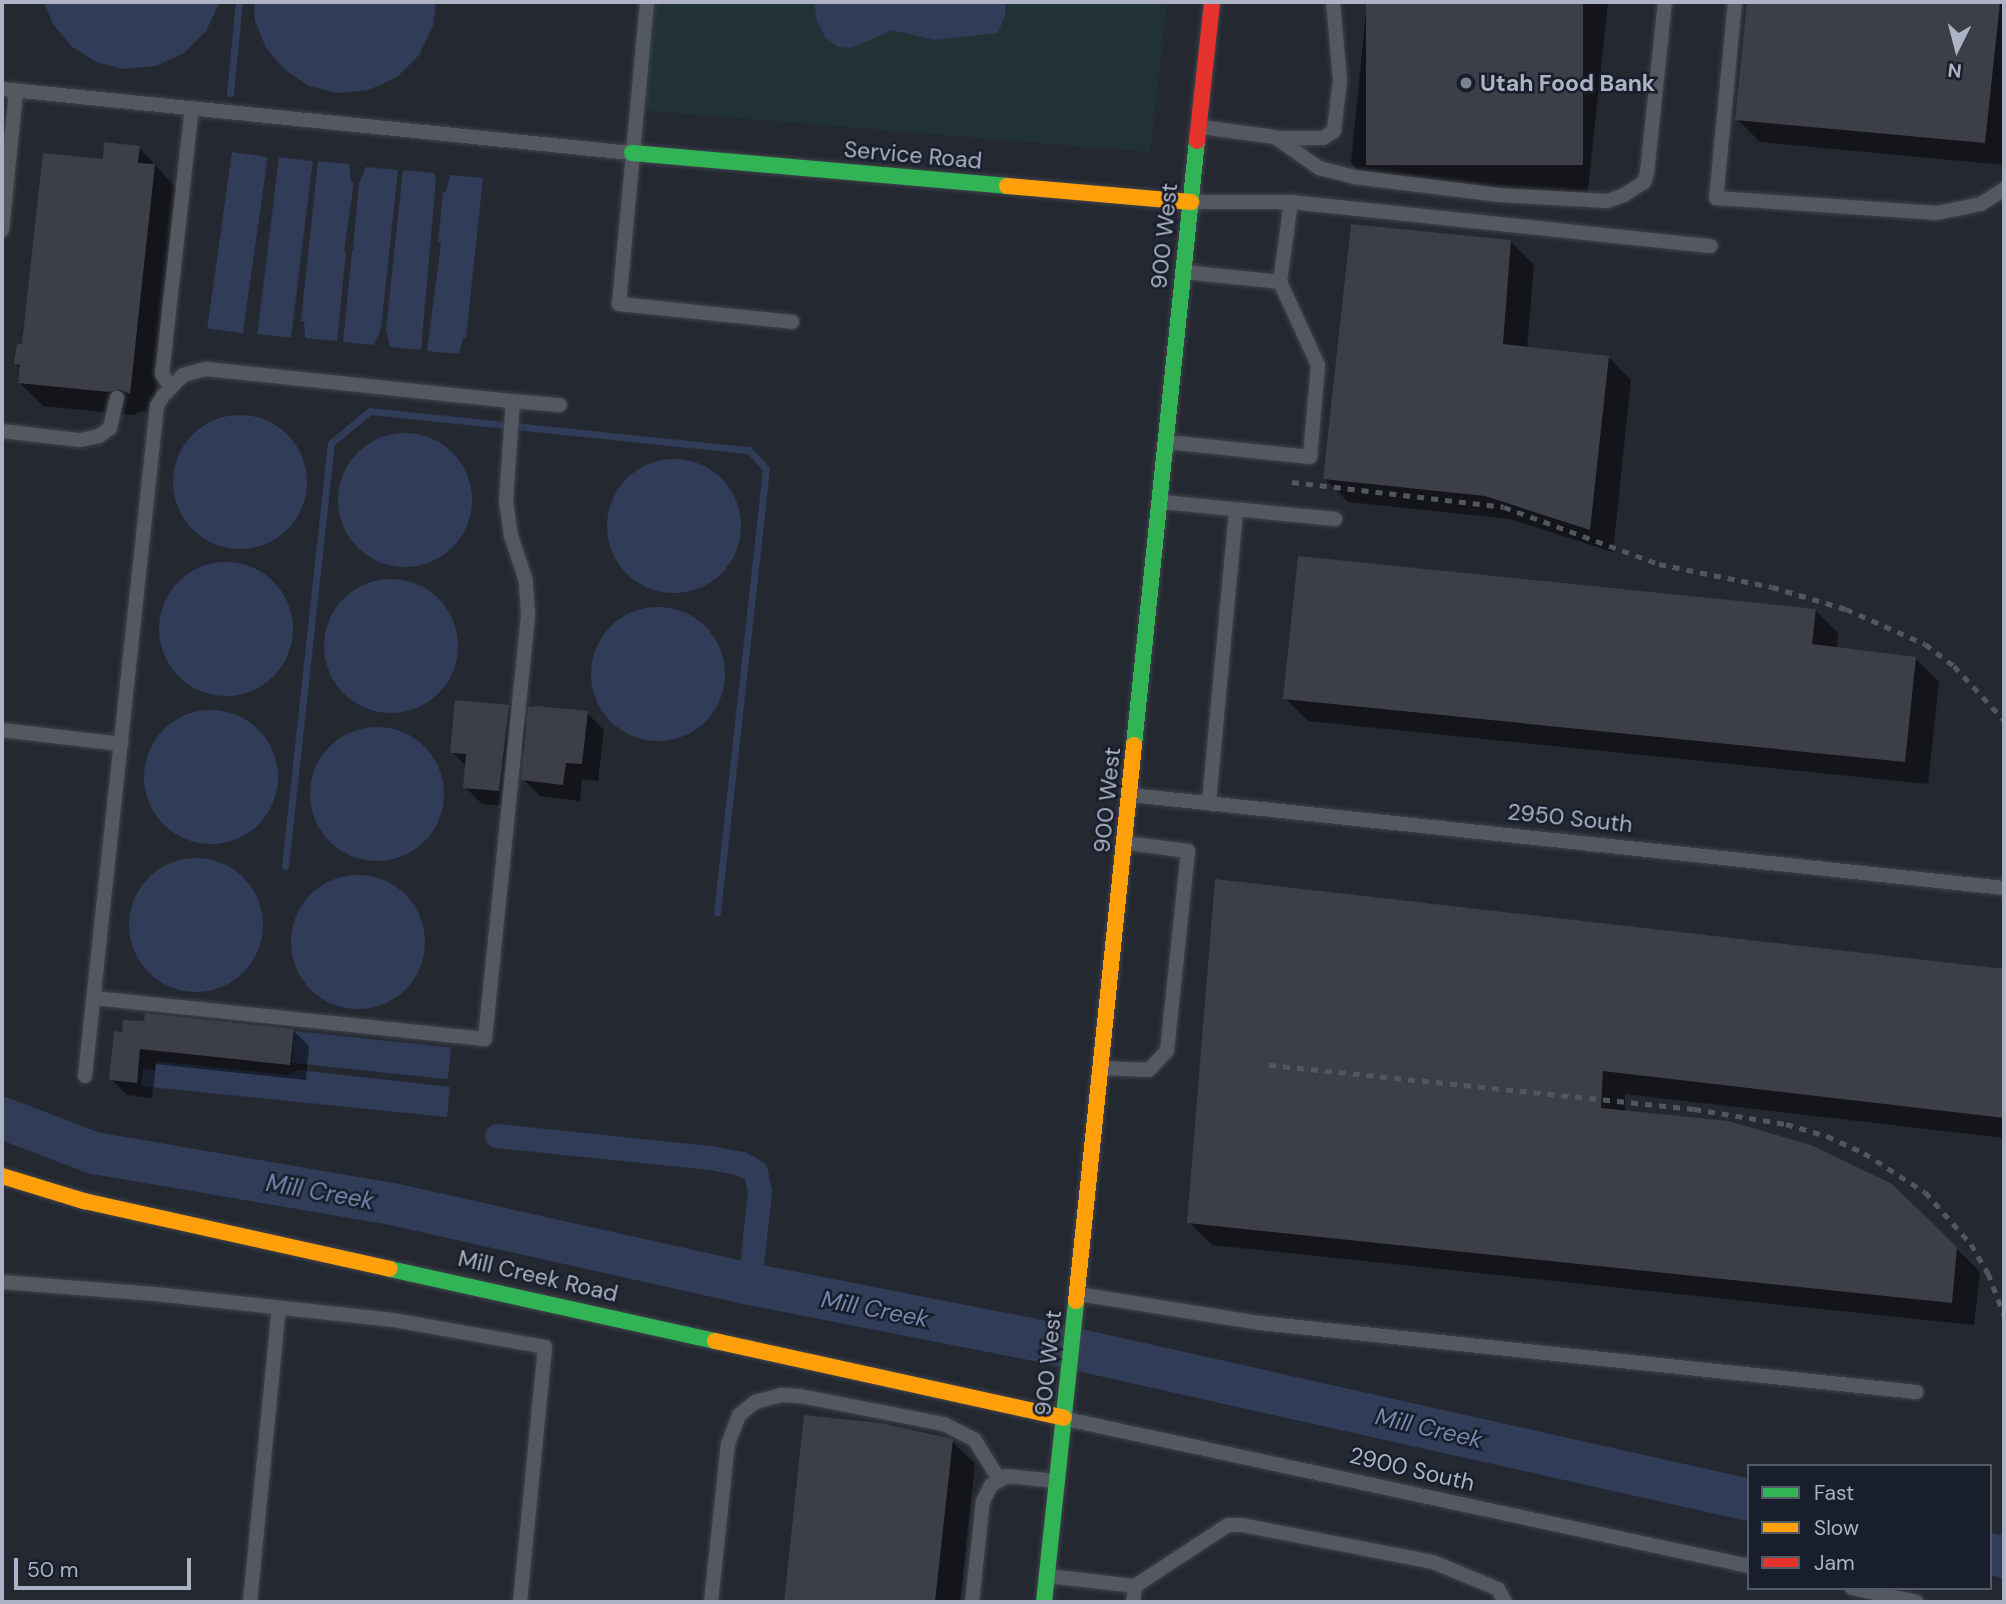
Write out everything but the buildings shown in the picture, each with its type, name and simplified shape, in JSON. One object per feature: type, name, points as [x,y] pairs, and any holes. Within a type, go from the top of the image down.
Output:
[{"type":"main road","name":"900 West","points":[[1044,1602],[1212,2]]},
{"type":"main road","name":"Service Road","points":[[632,153],[1191,202]]},
{"type":"main road","name":"Mill Creek Road","points":[[2,1176],[84,1201],[1064,1418]]},
{"type":"lane","points":[[647,2],[619,304],[792,322]]},
{"type":"lane","points":[[1199,126],[1275,138],[1323,138],[1334,131],[1340,80],[1333,2]]},
{"type":"lane","points":[[1275,138],[1319,168],[1354,177],[1580,201],[1607,201],[1624,195],[1644,182],[1647,173],[1665,2]]},
{"type":"lane","points":[[1735,2],[1716,198],[1937,213],[1981,204],[2004,189]]},
{"type":"lane","points":[[2,230],[9,90],[632,153]]},
{"type":"lane","points":[[170,386],[162,374],[192,108]]},
{"type":"lane","points":[[1191,202],[1291,202],[1711,246]]},
{"type":"lane","points":[[1166,442],[1310,457],[1318,365],[1280,282],[1291,202]]},
{"type":"lane","points":[[1183,272],[1280,282]]},
{"type":"lane","points":[[85,1076],[157,406],[170,386],[183,375],[206,369],[513,408],[560,405]]},
{"type":"lane","points":[[2,431],[80,440],[99,436],[110,428],[117,398]]},
{"type":"lane","points":[[94,998],[485,1039],[528,613],[526,582],[508,519],[505,481],[513,408]]},
{"type":"lane","points":[[1160,502],[1335,519]]},
{"type":"lane","points":[[1209,802],[1236,510]]},
{"type":"lane","points":[[2,730],[121,744]]},
{"type":"lane","name":"2950 South","points":[[1130,794],[2004,888]]},
{"type":"lane","points":[[1102,1068],[1149,1070],[1167,1051],[1188,851],[1125,843]]},
{"type":"lane","points":[[2,1282],[65,1285],[394,1320],[545,1347],[520,1602]]},
{"type":"lane","points":[[1078,1294],[1260,1323],[1916,1392]]},
{"type":"lane","points":[[250,1602],[279,1307]]},
{"type":"lane","points":[[711,1602],[728,1444],[739,1415],[755,1402],[781,1395],[800,1396],[957,1428],[974,1439],[999,1479]]},
{"type":"lane","name":"2900 South","points":[[1064,1418],[1747,1566]]},
{"type":"lane","points":[[972,1602],[983,1501],[999,1479],[1007,1476],[1057,1481]]},
{"type":"lane","points":[[1047,1576],[1135,1586],[1227,1525],[1242,1525],[1433,1562],[1498,1589],[1506,1602]]},
{"type":"lane","points":[[1133,1602],[1135,1586]]},
{"type":"lane","points":[[1861,1590],[1917,1602]]},
{"type":"shaded area","points":[[651,2],[1167,2],[1150,152],[639,110]]},
{"type":"water","points":[[44,2],[220,2],[206,31],[184,53],[156,66],[124,69],[96,62],[71,46],[53,24]]},
{"type":"water","points":[[254,2],[436,2],[433,26],[419,55],[397,77],[369,90],[337,93],[309,86],[285,70],[266,48],[255,21]]},
{"type":"water","points":[[814,2],[1005,2],[1005,15],[998,33],[934,40],[892,30],[852,48],[838,47],[825,37],[817,21]]},
{"type":"water","points":[[232,152],[268,157],[243,333],[207,328]]},
{"type":"water","points":[[279,157],[313,161],[291,338],[257,334]]},
{"type":"water","points":[[318,161],[349,164],[351,182],[354,182],[344,251],[337,341],[305,338],[304,321],[301,321]]},
{"type":"water","points":[[366,167],[398,170],[381,329],[374,345],[343,342],[352,252],[355,247],[359,183]]},
{"type":"water","points":[[403,170],[434,173],[436,180],[421,350],[390,347],[386,329]]},
{"type":"water","points":[[450,175],[483,178],[466,338],[463,338],[459,354],[427,351],[441,243],[438,242],[443,192],[446,192]]},
{"type":"water","points":[[240,415],[266,420],[287,435],[302,456],[307,482],[302,508],[287,529],[266,544],[240,549],[214,544],[193,529],[178,508],[173,482],[178,456],[193,435],[214,420]]},
{"type":"water","points":[[405,433],[431,438],[452,453],[467,474],[472,500],[467,526],[452,547],[431,562],[405,567],[379,562],[358,547],[343,526],[338,500],[343,474],[358,453],[379,438]]},
{"type":"water","points":[[674,459],[700,464],[721,479],[736,500],[741,526],[736,552],[721,573],[700,588],[674,593],[648,588],[627,573],[612,552],[607,526],[612,500],[627,479],[648,464]]},
{"type":"water","points":[[226,562],[252,567],[273,582],[288,603],[293,629],[288,655],[273,676],[252,691],[226,696],[200,691],[179,676],[164,655],[159,629],[164,603],[179,582],[200,567]]},
{"type":"water","points":[[391,579],[417,584],[438,599],[453,620],[458,646],[453,672],[438,693],[417,708],[391,713],[365,708],[344,693],[329,672],[324,646],[329,620],[344,599],[365,584]]},
{"type":"water","points":[[658,607],[684,612],[705,627],[720,648],[725,674],[720,700],[705,721],[684,736],[658,741],[632,736],[611,721],[596,700],[591,674],[596,648],[611,627],[632,612]]},
{"type":"water","points":[[211,710],[237,715],[258,730],[273,751],[278,777],[273,803],[258,824],[237,839],[211,844],[185,839],[164,824],[149,803],[144,777],[149,751],[164,730],[185,715]]},
{"type":"water","points":[[377,727],[403,732],[424,747],[439,768],[444,794],[439,820],[424,841],[403,856],[377,861],[351,856],[330,841],[315,820],[310,794],[315,768],[330,747],[351,732]]},
{"type":"water","points":[[196,858],[222,863],[243,878],[258,899],[263,925],[258,951],[243,972],[222,987],[196,992],[170,987],[149,972],[134,951],[129,925],[134,899],[149,878],[170,863]]},
{"type":"water","points":[[358,875],[384,880],[405,895],[420,916],[425,942],[420,968],[405,989],[384,1004],[358,1009],[332,1004],[311,989],[296,968],[291,942],[296,916],[311,895],[332,880]]},
{"type":"water","points":[[295,1031],[451,1047],[448,1079],[292,1063]]},
{"type":"water","points":[[156,1061],[287,1075],[298,1070],[450,1087],[447,1117],[141,1086],[143,1069],[155,1070]]},
{"type":"waterway","points":[[230,93],[239,2]]},
{"type":"waterway","points":[[285,866],[331,443],[370,411],[749,450],[766,469],[717,912]]},
{"type":"waterway","name":"Mill Creek","points":[[2,1118],[94,1153],[392,1204],[750,1284],[1026,1338],[1747,1500]]},
{"type":"waterway","points":[[497,1136],[711,1158],[742,1164],[756,1172],[760,1192],[750,1284]]},
{"type":"waterway","name":"Mill Creek","points":[[1992,1554],[2004,1557]]},
{"type":"railway","points":[[1292,482],[1504,507],[1659,564],[1772,587],[1846,609],[1925,644],[1954,666],[2004,720]]},
{"type":"railway","points":[[1269,1065],[1694,1109],[1786,1124],[1827,1136],[1864,1153],[1925,1192],[1971,1244],[1988,1273],[2004,1315]]},
{"type":"traffic: fast","points":[[1134,745],[1197,141]]},
{"type":"traffic: fast","points":[[632,153],[1007,186]]},
{"type":"traffic: fast","points":[[390,1269],[715,1341]]},
{"type":"traffic: fast","points":[[1044,1602],[1076,1301]]},
{"type":"traffic: slow","points":[[1007,186],[1191,202]]},
{"type":"traffic: slow","points":[[1076,1301],[1134,745]]},
{"type":"traffic: slow","points":[[2,1176],[84,1201],[390,1269]]},
{"type":"traffic: slow","points":[[715,1341],[1064,1418]]},
{"type":"traffic: jam","points":[[1197,141],[1212,2]]},
{"type":"place","name":"Utah Food Bank","points":[[1466,83]]}]
